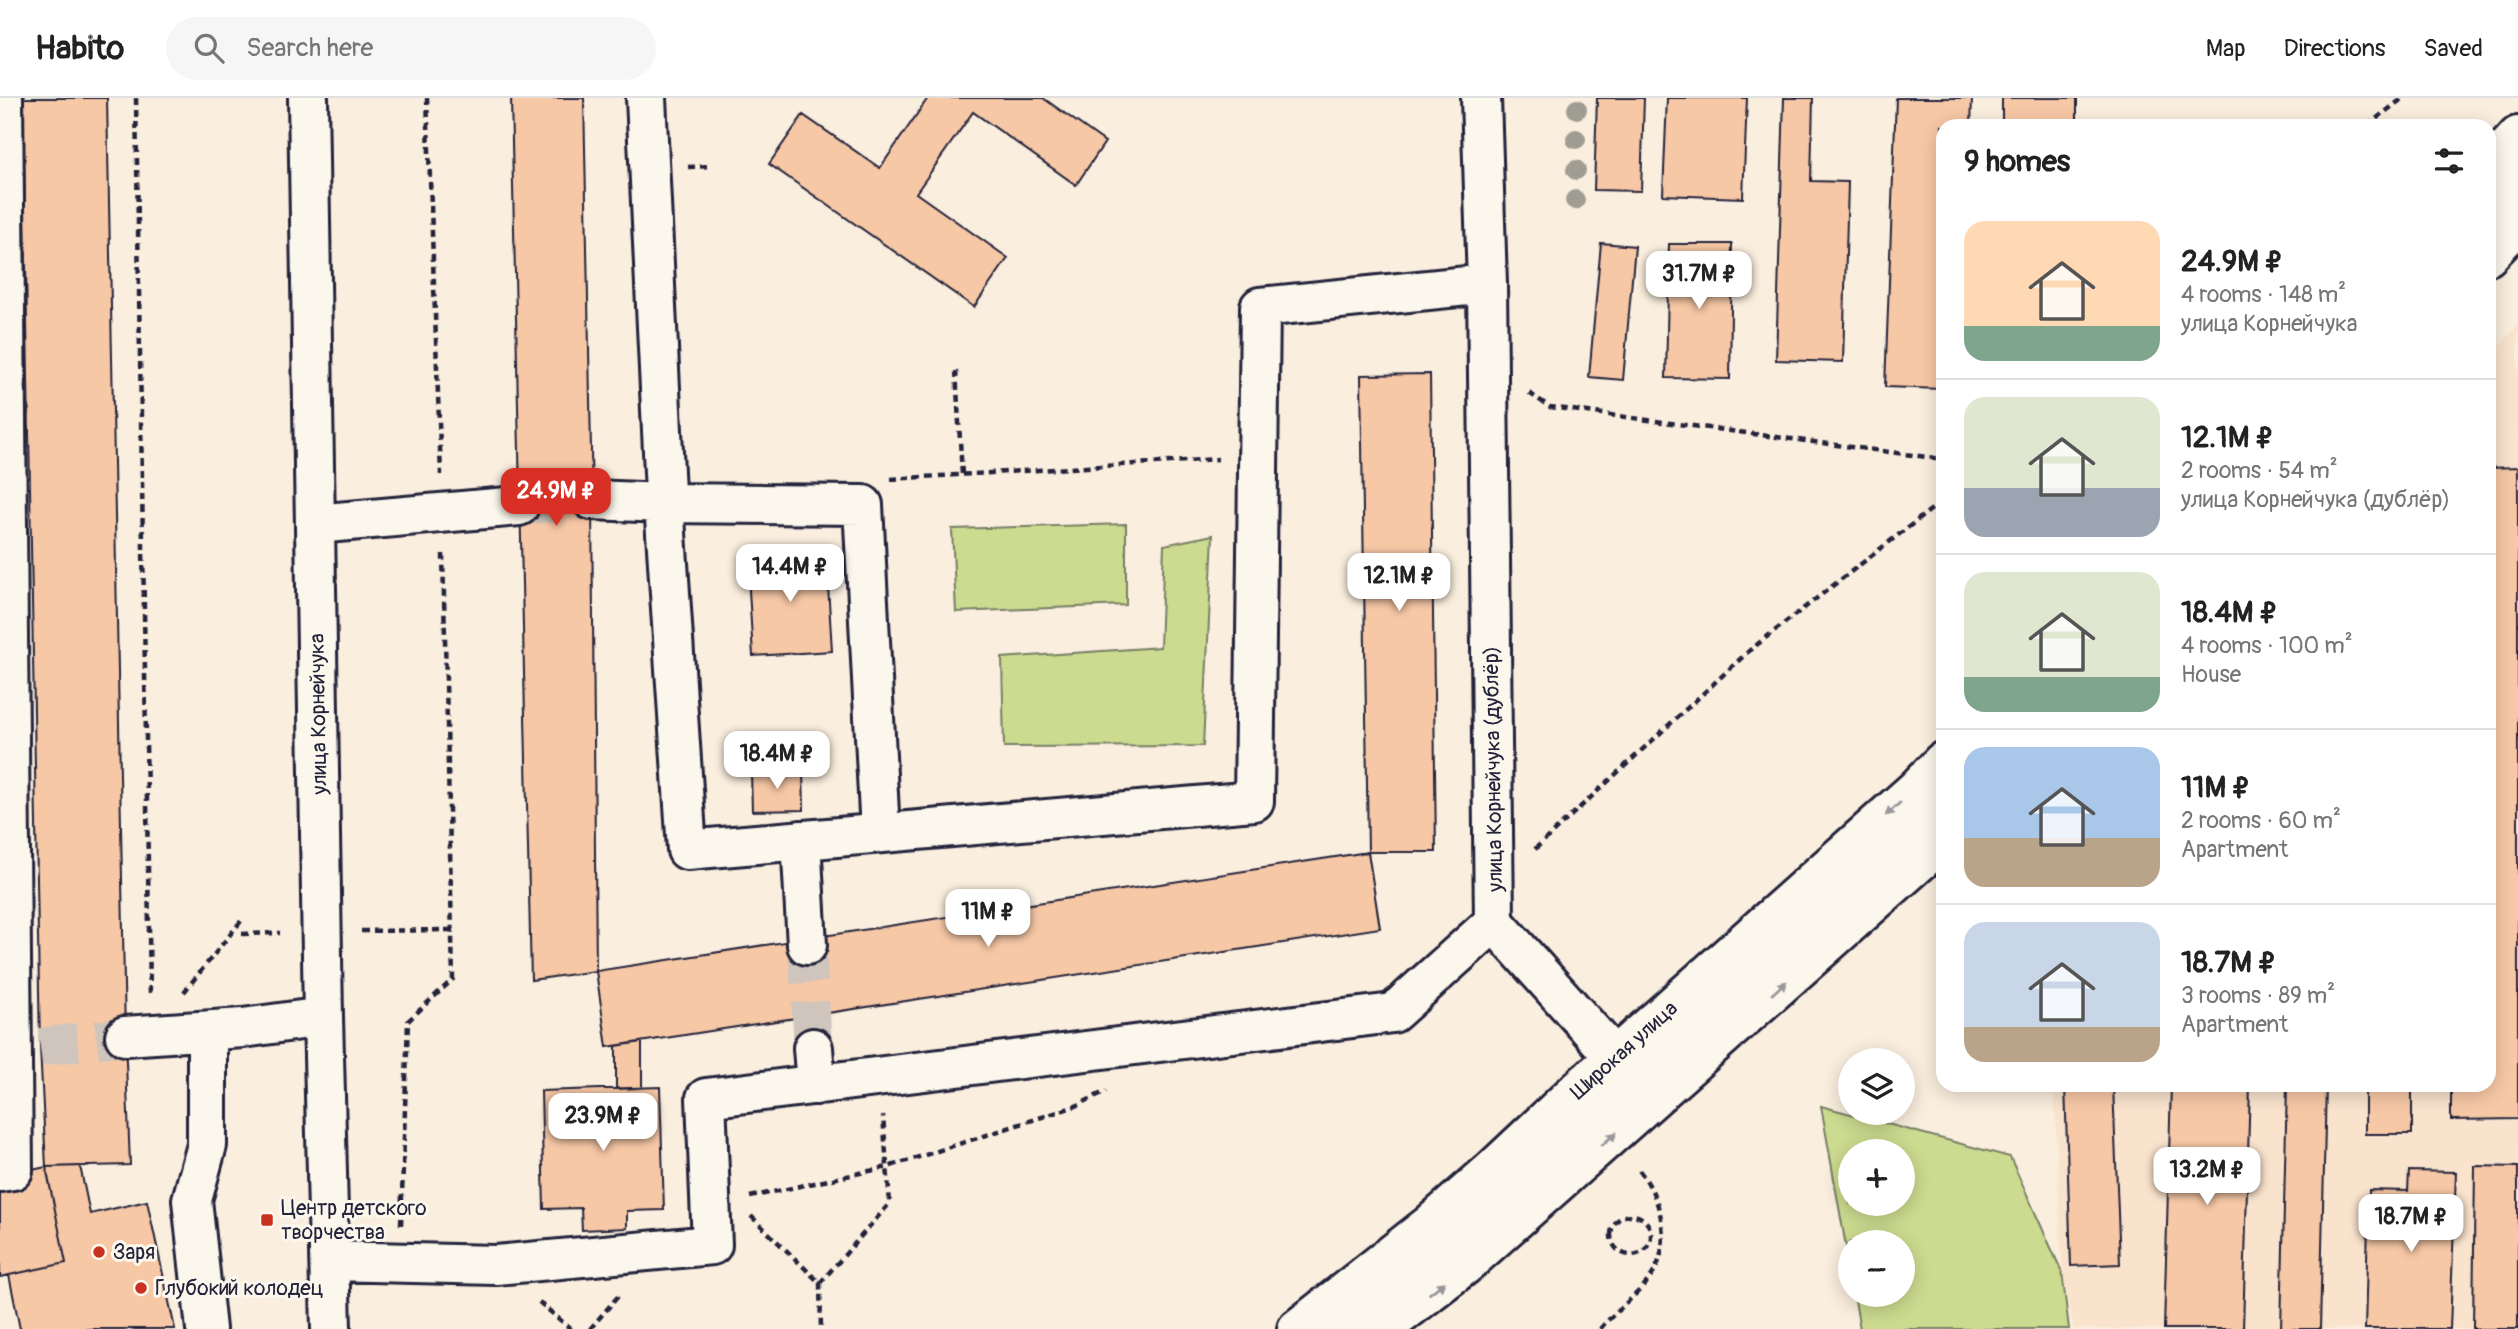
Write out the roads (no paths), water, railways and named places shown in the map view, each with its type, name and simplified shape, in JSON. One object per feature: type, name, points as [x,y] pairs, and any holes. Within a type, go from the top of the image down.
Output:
[{"type":"street","points":[[0,1172],[13,1170],[26,1046],[3,98]]},
{"type":"street","name":"улица Корнейчука","points":[[308,98],[323,1017],[331,1329]]},
{"type":"street","points":[[646,98],[664,503],[687,850],[1254,801],[1260,307],[1487,284]]},
{"type":"street","name":"улица Корнейчука (дублёр)","points":[[1481,98],[1487,284],[1495,903],[1604,1045],[1612,1060]]},
{"type":"street","points":[[2496,160],[2518,136]]},
{"type":"street","points":[[2496,202],[2518,178]]},
{"type":"street","points":[[2496,247],[2518,224]]},
{"type":"street","points":[[593,500],[863,505],[880,833]]},
{"type":"street","points":[[315,524],[519,506]]},
{"type":"street","name":"Широкая улица","points":[[1297,1329],[1428,1226],[1936,768]]},
{"type":"street","name":"Широкая улица","points":[[1337,1329],[1445,1242],[1633,1078],[1936,803]]},
{"type":"street","points":[[801,840],[807,944]]},
{"type":"street","points":[[1382,1329],[1475,1257],[1936,847]]},
{"type":"street","points":[[330,1261],[496,1265],[712,1245],[723,1203],[706,1098],[1393,1013],[1495,903]]},
{"type":"street","points":[[138,1035],[207,1031],[323,1017]]},
{"type":"street","points":[[206,1329],[192,1200],[207,1144],[207,1031]]},
{"type":"street","points":[[813,1048],[816,1085]]},
{"type":"tunnel","points":[[519,506],[592,500]]},
{"type":"tunnel","points":[[807,945],[813,1048]]},
{"type":"tunnel","points":[[40,1047],[125,1036]]},
{"type":"place","name":"Центр детского творчества","points":[[267,1220]]},
{"type":"place","name":"Заря","points":[[99,1252]]},
{"type":"place","name":"Глубокий колодец","points":[[141,1288]]}]
